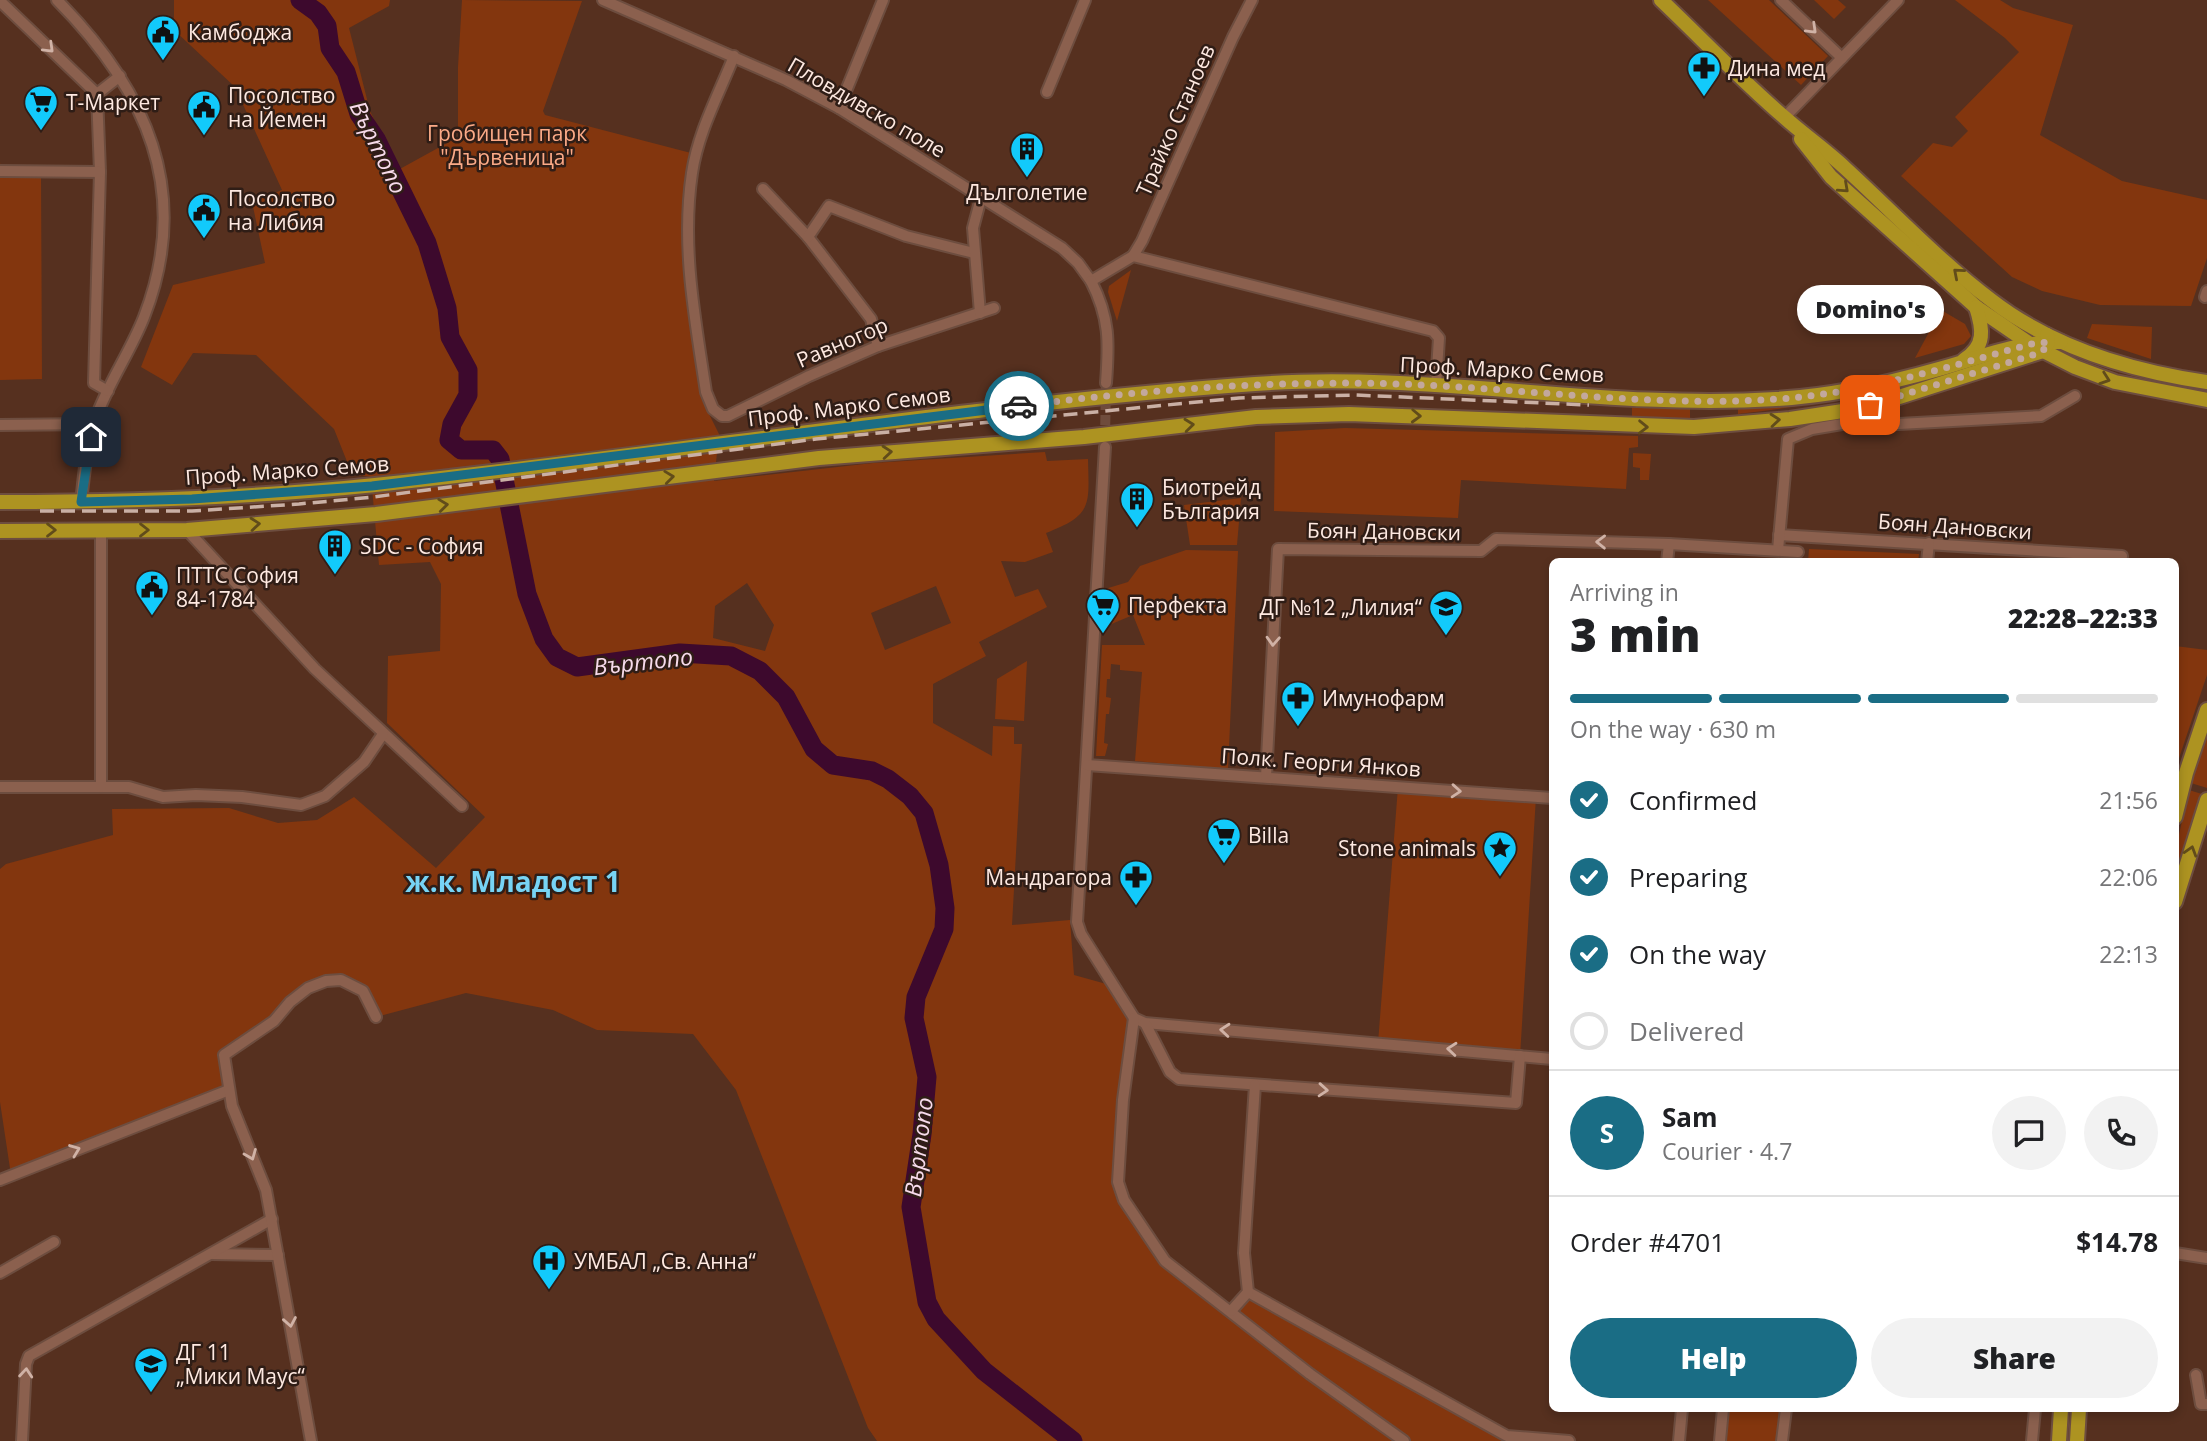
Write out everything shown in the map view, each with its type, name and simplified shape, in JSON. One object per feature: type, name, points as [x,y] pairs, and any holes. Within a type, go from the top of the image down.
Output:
[{"type":"main road","points":[[1661,0],[1784,118],[1843,165],[1958,274],[2046,343],[2125,365],[2207,382]]},
{"type":"main road","points":[[1784,118],[1831,177],[1976,307],[2115,382],[2207,400]]},
{"type":"main road","points":[[1960,363],[1976,351],[1981,343],[1982,325],[1976,307]]},
{"type":"main road","points":[[0,531],[187,530],[376,514],[818,458],[1084,437],[1292,415],[1361,414],[1627,426],[1707,426],[1790,419],[1843,411],[1896,398],[2046,343]]},
{"type":"main road","name":"Проф. Марко Семов","points":[[0,502],[192,499],[372,486],[1081,398],[1268,383],[1436,386],[1708,402],[1780,399],[1886,384],[2046,343]]},
{"type":"main road","points":[[1707,426],[1708,402]]},
{"type":"main road","points":[[2179,801],[2207,710]]},
{"type":"main road","points":[[2179,890],[2204,818],[2207,800]]},
{"type":"main road","points":[[2059,1441],[2061,1412]]},
{"type":"main road","points":[[2077,1441],[2079,1412]]},
{"type":"street","points":[[57,0],[95,41],[135,100],[154,146],[161,186],[162,240],[156,280],[144,317],[94,424],[81,502]]},
{"type":"street","name":"Пловдивско поле","points":[[603,0],[734,56],[839,108],[1062,248],[1078,263],[1098,295],[1108,330],[1106,383]]},
{"type":"street","points":[[839,108],[883,0]]},
{"type":"street","points":[[1047,92],[1085,0]]},
{"type":"street","name":"Трайко Станоев","points":[[1133,256],[1252,0]]},
{"type":"street","points":[[1782,0],[1842,58]]},
{"type":"street","points":[[1784,118],[1898,0]]},
{"type":"street","points":[[0,1],[97,94],[100,172],[94,383],[108,391]]},
{"type":"street","name":"Равногор","points":[[734,56],[703,131],[692,172],[689,276],[706,392],[713,409],[722,416],[728,416],[878,346],[994,308]]},
{"type":"street","points":[[97,94],[120,76]]},
{"type":"street","points":[[0,171],[100,172]]},
{"type":"street","points":[[763,189],[808,237],[871,319],[878,346]]},
{"type":"street","points":[[980,313],[973,228],[981,198]]},
{"type":"street","points":[[808,237],[829,206],[906,236],[974,253]]},
{"type":"street","points":[[1091,281],[1133,256],[1433,331],[1439,338],[1436,386]]},
{"type":"street","points":[[1778,550],[1788,439],[1812,429],[1842,424],[1899,424],[2040,416],[2075,397]]},
{"type":"street","points":[[0,425],[94,424]]},
{"type":"street","points":[[1105,447],[1077,922],[1080,934],[1134,1018],[1145,1023],[1549,1059]]},
{"type":"street","points":[[101,530],[101,787]]},
{"type":"street","points":[[187,530],[315,669],[462,806]]},
{"type":"street","name":"Боян Дановски","points":[[1779,535],[2122,558]]},
{"type":"street","points":[[1798,557],[1799,536]]},
{"type":"street","name":"Боян Дановски","points":[[1266,777],[1278,549],[1481,551],[1496,539],[1778,550],[1798,557]]},
{"type":"street","points":[[1927,558],[1929,543]]},
{"type":"street","points":[[1667,558],[1669,544]]},
{"type":"street","points":[[0,788],[129,787],[163,797],[242,797],[301,805],[325,796],[364,762],[383,734]]},
{"type":"street","name":"Полк. Георги Янков","points":[[1087,765],[1549,798]]},
{"type":"street","points":[[311,1441],[266,1190],[232,1106],[224,1055],[274,1021],[290,1002],[308,988],[326,981],[341,980],[363,991],[376,1017]]},
{"type":"street","points":[[1134,1018],[1122,1114],[1118,1182],[1124,1200],[1165,1261],[1310,1374],[1404,1441]]},
{"type":"street","points":[[1145,1023],[1170,1072],[1179,1079],[1516,1104],[1520,1056]]},
{"type":"street","points":[[1231,1311],[1248,1292],[1244,1253],[1255,1085]]},
{"type":"street","points":[[0,1180],[229,1090]]},
{"type":"street","points":[[22,1441],[26,1364],[29,1356],[272,1219]]},
{"type":"street","points":[[0,1273],[54,1242]]},
{"type":"street","points":[[208,1254],[278,1255]]},
{"type":"street","points":[[2179,1254],[2207,1258]]},
{"type":"street","points":[[1248,1292],[1507,1436],[1569,1441]]},
{"type":"street","points":[[2196,1375],[2204,1404]]},
{"type":"street","points":[[1679,1441],[1682,1412]]},
{"type":"street","points":[[1720,1441],[1723,1412]]},
{"type":"street","points":[[1782,1441],[1786,1412]]},
{"type":"street","points":[[2032,1441],[2035,1412]]},
{"type":"green space","name":"Гробищен парк \"Дървеница\"","points":[[174,0],[390,0],[389,6],[349,28],[370,111],[398,170],[458,137],[462,0],[582,1],[543,111],[545,115],[691,153],[686,277],[701,398],[719,434],[714,481],[873,463],[1045,452],[1047,461],[1088,459],[1088,498],[1085,506],[1073,520],[1046,533],[1053,552],[1025,562],[1001,561],[1015,597],[1038,589],[1047,607],[979,642],[986,656],[933,684],[933,723],[992,756],[993,726],[1014,727],[1014,744],[1022,744],[1012,925],[1070,920],[1074,975],[1110,985],[1123,1004],[1129,1025],[1121,1102],[1124,1200],[1165,1261],[1231,1311],[1248,1292],[1507,1441],[877,1441],[868,1428],[736,1090],[693,1034],[597,1030],[553,1010],[466,993],[376,1017],[363,991],[325,981],[224,1055],[229,1090],[11,1175],[0,1102],[0,869],[6,864],[113,835],[112,809],[229,808],[278,823],[317,820],[354,797],[436,868],[485,817],[387,723],[388,656],[440,651],[441,584],[430,562],[379,565],[371,477],[352,474],[334,429],[256,355],[193,353],[172,385],[141,367],[173,285],[265,263],[252,202],[282,190],[235,87],[174,30]],"holes":[[[747,583],[774,625],[765,651],[713,638],[715,606]],[[936,586],[951,623],[885,650],[871,613]]]},
{"type":"green space","points":[[1708,0],[1769,0],[1828,56],[1801,85]]},
{"type":"green space","points":[[1814,0],[1838,0],[1846,7],[1834,19]]},
{"type":"green space","points":[[1955,0],[2000,0],[2013,8],[2073,25],[2040,135],[2122,181],[2207,200],[2207,258],[2191,306],[2100,305],[2042,291],[2012,277],[1901,176],[1933,143],[1952,147],[1968,131],[1955,117],[2019,52]]},
{"type":"green space","points":[[0,162],[1,171],[41,172],[42,379],[0,380]]},
{"type":"green space","points":[[1131,270],[1117,321],[1108,292],[1109,286]]},
{"type":"green space","points":[[1941,310],[1965,324],[1971,336],[1964,344],[1915,358]]},
{"type":"green space","points":[[2092,324],[2152,327],[2151,359],[2087,338]]},
{"type":"green space","points":[[1909,383],[1824,402],[1738,414],[1738,406]]},
{"type":"green space","points":[[1632,402],[1690,405],[1690,419],[1632,419]]},
{"type":"green space","points":[[1345,428],[1638,436],[1638,447],[1629,448],[1626,489],[1461,480],[1458,518],[1274,511],[1275,432]]},
{"type":"green space","points":[[1633,453],[1651,454],[1649,480],[1640,480],[1640,468],[1633,467]]},
{"type":"green space","points":[[1241,498],[1237,545],[1190,545],[1184,505]]},
{"type":"green space","points":[[1809,549],[1919,554],[1918,558],[1808,558]]},
{"type":"green space","points":[[1186,550],[1238,551],[1228,769],[1135,761],[1142,672],[1120,670],[1120,665],[1111,664],[1106,697],[1111,698],[1109,714],[1106,714],[1104,743],[1108,744],[1105,756],[1096,756],[1102,645],[1145,645],[1133,615],[1102,628],[1105,589],[1128,582],[1140,566]]},
{"type":"green space","points":[[2179,646],[2207,650],[2207,675],[2179,758]]},
{"type":"green space","points":[[1027,661],[1024,721],[995,719],[997,679]]},
{"type":"green space","points":[[2207,726],[2207,788],[2191,783]]},
{"type":"green space","points":[[1398,787],[1536,797],[1520,1056],[1378,1043]]},
{"type":"green space","points":[[2189,790],[2205,795],[2179,875],[2179,834]]},
{"type":"green space","points":[[1723,1412],[1786,1412],[1782,1441],[1720,1441]]},
{"type":"waterway","name":"Въртопо","points":[[300,0],[318,13],[327,26],[330,48],[346,72],[359,114],[376,139],[427,243],[447,308],[450,337],[468,370],[468,395],[452,424],[449,440],[461,450],[493,450],[500,459],[527,594],[544,639],[557,657],[577,667],[680,653],[731,656],[760,671],[786,697],[814,749],[833,765],[872,771],[888,779],[910,796],[924,813],[939,865],[945,908],[944,929],[916,997],[914,1018],[927,1077],[911,1207],[927,1302],[936,1319],[984,1371],[1073,1441]]},
{"type":"tunnel","points":[[1105,440],[1106,383]]},
{"type":"railway","points":[[40,511],[192,511],[299,504],[373,497],[816,439],[1239,398],[1356,395],[1589,405]]},
{"type":"way so far","points":[[1019,406],[1081,398],[1280,382],[1436,386],[1708,402],[1780,399],[1886,384],[2031,344],[2048,342],[2043,351],[2030,356],[1870,405]]},
{"type":"place","name":"Камбоджа","points":[[163,62]]},
{"type":"place","name":"Дина мед","points":[[1704,98]]},
{"type":"place","name":"Т-Маркет","points":[[41,132]]},
{"type":"place","name":"Посолство на Йемен","points":[[204,137]]},
{"type":"place","name":"Дълголетие","points":[[1027,179]]},
{"type":"place","name":"Посолство на Либия","points":[[204,240]]},
{"type":"place","name":"Domino's","points":[[1870,405]]},
{"type":"place","name":"Биотрейд България","points":[[1137,529]]},
{"type":"place","name":"SDC - София","points":[[335,576]]},
{"type":"place","name":"ПТТС София 84-1784","points":[[152,617]]},
{"type":"place","name":"Перфекта","points":[[1103,635]]},
{"type":"place","name":"ДГ №12 „Лилия“","points":[[1446,637]]},
{"type":"place","name":"Имунофарм","points":[[1298,728]]},
{"type":"place","name":"Billa","points":[[1224,865]]},
{"type":"place","name":"Stone animals","points":[[1500,878]]},
{"type":"place","name":"Мандрагора","points":[[1136,907]]},
{"type":"place","name":"УМБАЛ „Св. Анна“","points":[[549,1291]]},
{"type":"place","name":"ДГ 11 „Мики Маус“","points":[[151,1394]]},
{"type":"district","name":"ж.к. Младост 1","points":[[513,881]]},
{"type":"route","points":[[91,437],[81,502],[192,499],[372,486],[1019,406]]}]
